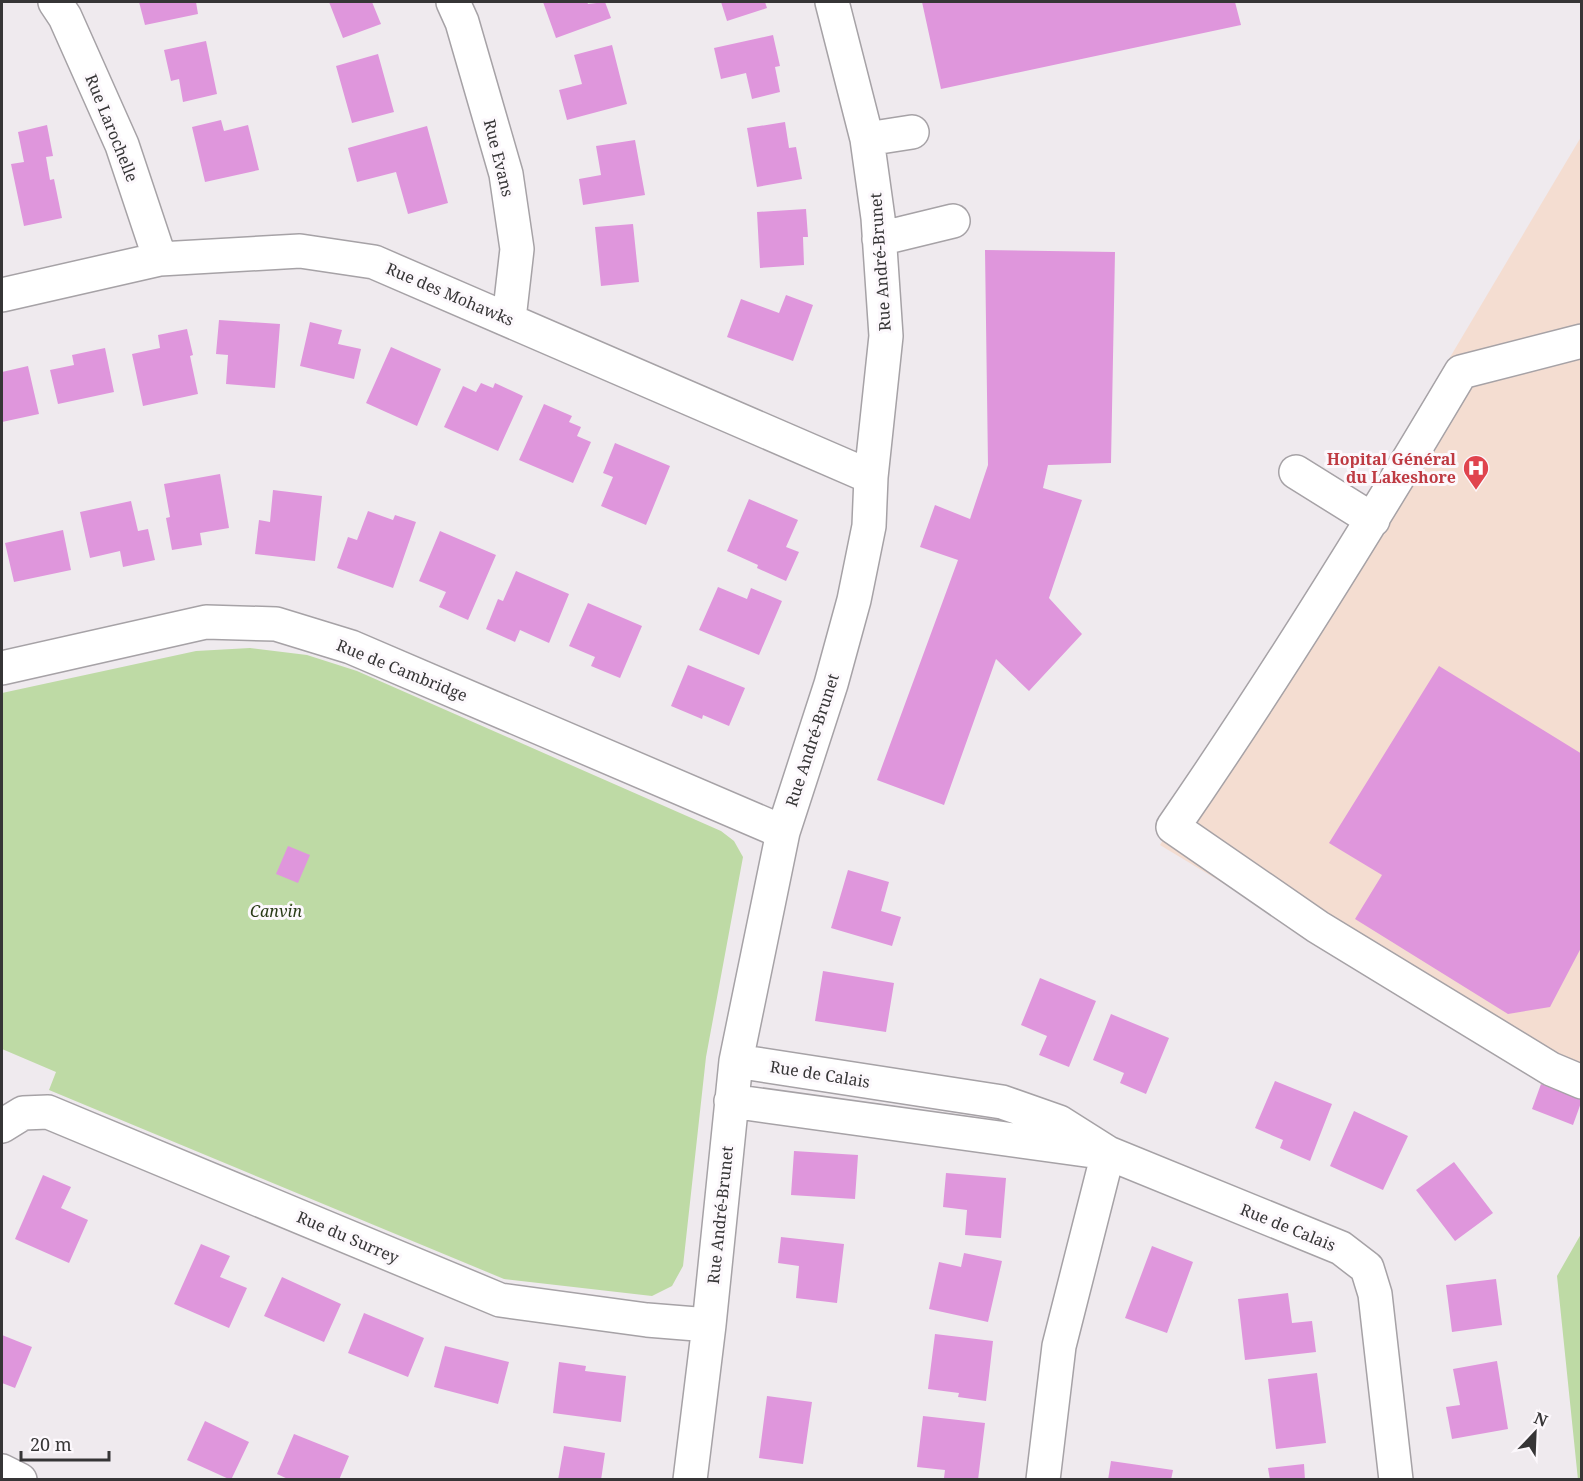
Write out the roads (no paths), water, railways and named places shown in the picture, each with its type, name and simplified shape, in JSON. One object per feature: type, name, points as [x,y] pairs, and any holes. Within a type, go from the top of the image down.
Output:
[{"type":"street","name":"Rue Larochelle","points":[[55,2],[65,17],[122,145],[160,259]]},
{"type":"street","name":"Rue Evans","points":[[453,2],[462,22],[506,174],[517,249],[509,319]]},
{"type":"street","name":"Rue André-Brunet","points":[[690,1479],[735,1061],[783,832],[831,684],[854,600],[869,526],[871,477],[886,336],[879,229],[867,139],[832,2]]},
{"type":"street","points":[[867,139],[912,132]]},
{"type":"street","points":[[879,229],[951,213]]},
{"type":"street","name":"Rue des Mohawks","points":[[2,295],[160,259],[300,251],[374,262],[871,477]]},
{"type":"street","points":[[1581,342],[1461,372],[1373,520],[1231,743],[1173,827],[1318,927],[1551,1069],[1581,1082]]},
{"type":"street","points":[[1296,472],[1373,520]]},
{"type":"street","name":"Rue de Cambridge","points":[[2,668],[206,622],[276,624],[351,647],[783,832]]},
{"type":"street","name":"Rue de Calais","points":[[735,1061],[1002,1102],[1059,1122],[1108,1153],[1341,1248],[1366,1268],[1375,1294],[1396,1479]]},
{"type":"street","name":"Rue de Calais","points":[[731,1101],[1108,1153]]},
{"type":"street","name":"Rue du Surrey","points":[[2,1126],[23,1113],[48,1112],[500,1300],[648,1320],[708,1325]]},
{"type":"street","points":[[1043,1479],[1059,1346],[1108,1153]]},
{"type":"street","points":[[2,1471],[20,1479]]},
{"type":"place","name":"Hopital Général du Lakeshore","points":[[1476,491]]},
{"type":"park label","name":"Canvin","points":[[276,911]]}]
